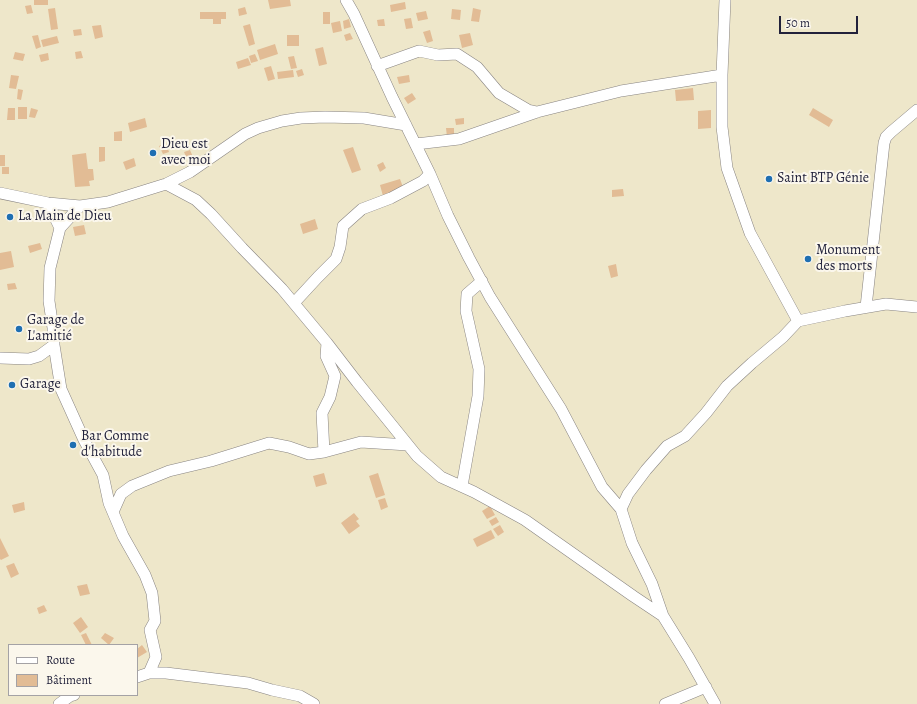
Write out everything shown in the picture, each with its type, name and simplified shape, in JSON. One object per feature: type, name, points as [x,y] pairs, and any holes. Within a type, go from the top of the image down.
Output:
[{"type":"street","points":[[346,0],[416,144],[448,216],[482,281],[561,410],[602,488],[621,509],[632,543],[652,584],[664,616],[715,704]]},
{"type":"street","points":[[725,0],[722,75],[722,127],[727,168],[750,233],[798,321]]},
{"type":"street","points":[[377,66],[419,51],[438,55],[457,54],[477,67],[499,93],[528,110],[537,112]]},
{"type":"street","points":[[416,144],[460,139],[537,112],[621,91],[722,75]]},
{"type":"street","points":[[866,308],[884,143],[891,132],[917,110]]},
{"type":"street","points":[[0,193],[48,203],[80,206],[108,202],[166,184],[190,172],[245,134],[258,128],[282,121],[301,118],[325,117],[364,118],[406,125]]},
{"type":"street","points":[[294,303],[336,258],[340,247],[343,226],[362,209],[391,198],[423,181],[430,174]]},
{"type":"street","points":[[166,184],[196,200],[206,209],[282,289],[417,456],[441,477],[474,492],[524,520],[664,616]]},
{"type":"street","points":[[48,203],[60,228]]},
{"type":"street","points":[[80,206],[60,228],[50,268],[48,301],[53,328],[54,345],[61,389],[84,440],[103,475],[109,503],[123,536],[145,575],[152,593],[155,621],[150,630],[156,656],[149,673]]},
{"type":"street","points":[[462,486],[478,396],[479,369],[466,311],[467,294],[482,281]]},
{"type":"street","points":[[621,509],[628,494],[667,446],[685,436],[706,413],[727,386],[798,321],[845,310],[886,304],[917,307]]},
{"type":"street","points":[[324,452],[322,413],[330,397],[335,376],[326,356],[327,343]]},
{"type":"street","points":[[0,358],[29,359],[40,356],[54,345]]},
{"type":"street","points":[[113,512],[121,494],[132,486],[169,471],[211,461],[269,443],[289,447],[309,454],[324,452],[361,442],[408,445]]},
{"type":"street","points":[[138,677],[149,673],[166,673],[248,683],[300,696],[314,704]]},
{"type":"street","points":[[665,704],[706,687]]},
{"type":"street","points":[[59,704],[70,696]]},
{"type":"building","points":[[34,0],[48,0],[48,5],[34,5]]},
{"type":"building","points":[[268,0],[290,0],[291,6],[270,9]]},
{"type":"building","points":[[405,2],[406,9],[391,12],[390,5]]},
{"type":"building","points":[[31,5],[33,13],[27,14],[25,6]]},
{"type":"building","points":[[245,7],[247,14],[239,16],[238,9]]},
{"type":"building","points":[[55,8],[58,29],[51,30],[48,9]]},
{"type":"building","points":[[473,8],[481,10],[479,22],[471,21]]},
{"type":"building","points":[[452,9],[461,10],[460,20],[451,19]]},
{"type":"building","points":[[426,11],[428,19],[418,21],[416,13]]},
{"type":"building","points":[[200,12],[226,12],[226,19],[221,19],[221,24],[213,24],[213,19],[200,19]]},
{"type":"building","points":[[323,12],[330,12],[330,24],[323,24]]},
{"type":"building","points":[[411,18],[413,28],[406,29],[404,19]]},
{"type":"building","points":[[349,19],[351,27],[344,29],[343,21]]},
{"type":"building","points":[[384,19],[385,26],[378,26],[377,20]]},
{"type":"building","points":[[340,21],[342,31],[333,33],[331,23]]},
{"type":"building","points":[[250,24],[255,44],[249,46],[243,26]]},
{"type":"building","points":[[101,25],[103,37],[95,39],[92,26]]},
{"type":"building","points":[[81,29],[82,35],[74,36],[73,30]]},
{"type":"building","points":[[430,30],[433,41],[427,43],[423,32]]},
{"type":"building","points":[[350,33],[353,39],[346,41],[344,35]]},
{"type":"building","points":[[470,33],[473,45],[462,48],[459,35]]},
{"type":"building","points":[[38,35],[41,47],[36,49],[32,36]]},
{"type":"building","points":[[287,35],[299,35],[299,46],[287,46]]},
{"type":"building","points":[[57,36],[59,43],[43,47],[41,40]]},
{"type":"building","points":[[275,44],[278,54],[260,60],[257,50]]},
{"type":"building","points":[[323,47],[327,64],[319,66],[315,49]]},
{"type":"building","points":[[81,51],[83,58],[76,59],[75,52]]},
{"type":"building","points":[[15,52],[25,54],[23,61],[13,59]]},
{"type":"building","points":[[48,53],[49,60],[41,62],[39,55]]},
{"type":"building","points":[[255,54],[258,61],[251,63],[249,56]]},
{"type":"building","points":[[294,56],[297,68],[291,69],[288,57]]},
{"type":"building","points":[[248,58],[251,65],[238,69],[236,62]]},
{"type":"building","points":[[271,66],[275,79],[268,81],[264,68]]},
{"type":"building","points":[[302,69],[304,75],[298,77],[296,71]]},
{"type":"building","points":[[293,70],[294,77],[278,79],[277,72]]},
{"type":"building","points":[[11,75],[19,76],[16,89],[9,88]]},
{"type":"building","points":[[409,75],[410,82],[399,84],[397,77]]},
{"type":"building","points":[[693,88],[694,100],[676,101],[675,90]]},
{"type":"building","points":[[18,89],[23,90],[21,100],[17,99]]},
{"type":"building","points":[[412,93],[416,99],[408,104],[404,98]]},
{"type":"building","points":[[18,107],[27,107],[27,119],[18,119]]},
{"type":"building","points":[[8,108],[15,108],[15,120],[7,120]]},
{"type":"building","points":[[31,108],[38,110],[35,118],[29,117]]},
{"type":"building","points":[[813,108],[833,120],[829,127],[809,115]]},
{"type":"building","points":[[711,110],[711,128],[698,129],[698,111]]},
{"type":"building","points":[[145,118],[147,127],[130,132],[128,123]]},
{"type":"building","points":[[464,118],[464,124],[456,125],[455,119]]},
{"type":"building","points":[[446,128],[454,128],[454,137],[447,137]]},
{"type":"building","points":[[122,131],[122,141],[114,141],[114,132]]},
{"type":"building","points":[[166,143],[169,152],[163,154],[159,146]]},
{"type":"building","points":[[99,147],[105,147],[105,161],[99,162]]},
{"type":"building","points":[[353,147],[361,170],[352,173],[343,150]]},
{"type":"building","points":[[190,150],[193,157],[187,159],[184,152]]},
{"type":"building","points":[[86,153],[88,169],[93,169],[94,180],[89,181],[90,186],[75,187],[72,155]]},
{"type":"building","points":[[0,155],[5,155],[5,166],[0,166]]},
{"type":"building","points":[[134,158],[136,166],[126,170],[123,162]]},
{"type":"building","points":[[383,162],[386,168],[380,172],[377,165]]},
{"type":"building","points":[[2,167],[9,167],[9,174],[2,174]]},
{"type":"building","points":[[400,179],[404,190],[383,196],[380,185]]},
{"type":"building","points":[[623,189],[624,196],[612,197],[612,190]]},
{"type":"building","points":[[315,219],[318,229],[303,234],[300,224]]},
{"type":"building","points":[[84,225],[86,234],[75,236],[73,227]]},
{"type":"building","points":[[40,243],[42,249],[30,253],[28,246]]},
{"type":"building","points":[[11,251],[14,267],[0,270],[0,253]]},
{"type":"building","points":[[616,264],[618,276],[611,278],[608,266]]},
{"type":"building","points":[[15,283],[17,289],[8,290],[7,284]]},
{"type":"building","points":[[50,381],[52,387],[46,390],[43,384]]},
{"type":"building","points":[[324,473],[327,484],[316,487],[313,476]]},
{"type":"building","points":[[378,473],[385,495],[376,498],[369,476]]},
{"type":"building","points":[[385,498],[388,507],[381,510],[378,500]]},
{"type":"building","points":[[24,502],[25,510],[14,513],[12,505]]},
{"type":"building","points":[[490,506],[495,515],[487,519],[482,511]]},
{"type":"building","points":[[354,513],[359,519],[356,521],[360,526],[349,534],[341,523]]},
{"type":"building","points":[[496,517],[499,522],[492,526],[489,521]]},
{"type":"building","points":[[500,525],[504,532],[498,536],[493,529]]},
{"type":"building","points":[[491,530],[495,538],[477,547],[473,539]]},
{"type":"building","points":[[0,538],[9,556],[1,560],[0,559]]},
{"type":"building","points":[[14,563],[19,574],[11,578],[6,566]]},
{"type":"building","points":[[87,584],[90,594],[80,596],[77,586]]},
{"type":"building","points":[[44,605],[47,611],[39,614],[37,608]]},
{"type":"building","points":[[81,617],[88,627],[80,633],[73,623]]},
{"type":"building","points":[[86,633],[92,644],[86,644],[81,635]]},
{"type":"building","points":[[105,633],[114,638],[110,644],[108,644],[101,638]]},
{"type":"building","points":[[142,645],[147,652],[138,657],[138,648]]},
{"type":"place","name":"Dieu est avec moi","points":[[153,153]]},
{"type":"place","name":"Saint BTP Génie","points":[[769,179]]},
{"type":"place","name":"La Main de Dieu","points":[[10,217]]},
{"type":"place","name":"Monument des morts","points":[[808,259]]},
{"type":"place","name":"Garage de L'amitié","points":[[19,329]]},
{"type":"place","name":"Garage","points":[[12,385]]},
{"type":"place","name":"Bar Comme d'habitude","points":[[73,445]]}]
